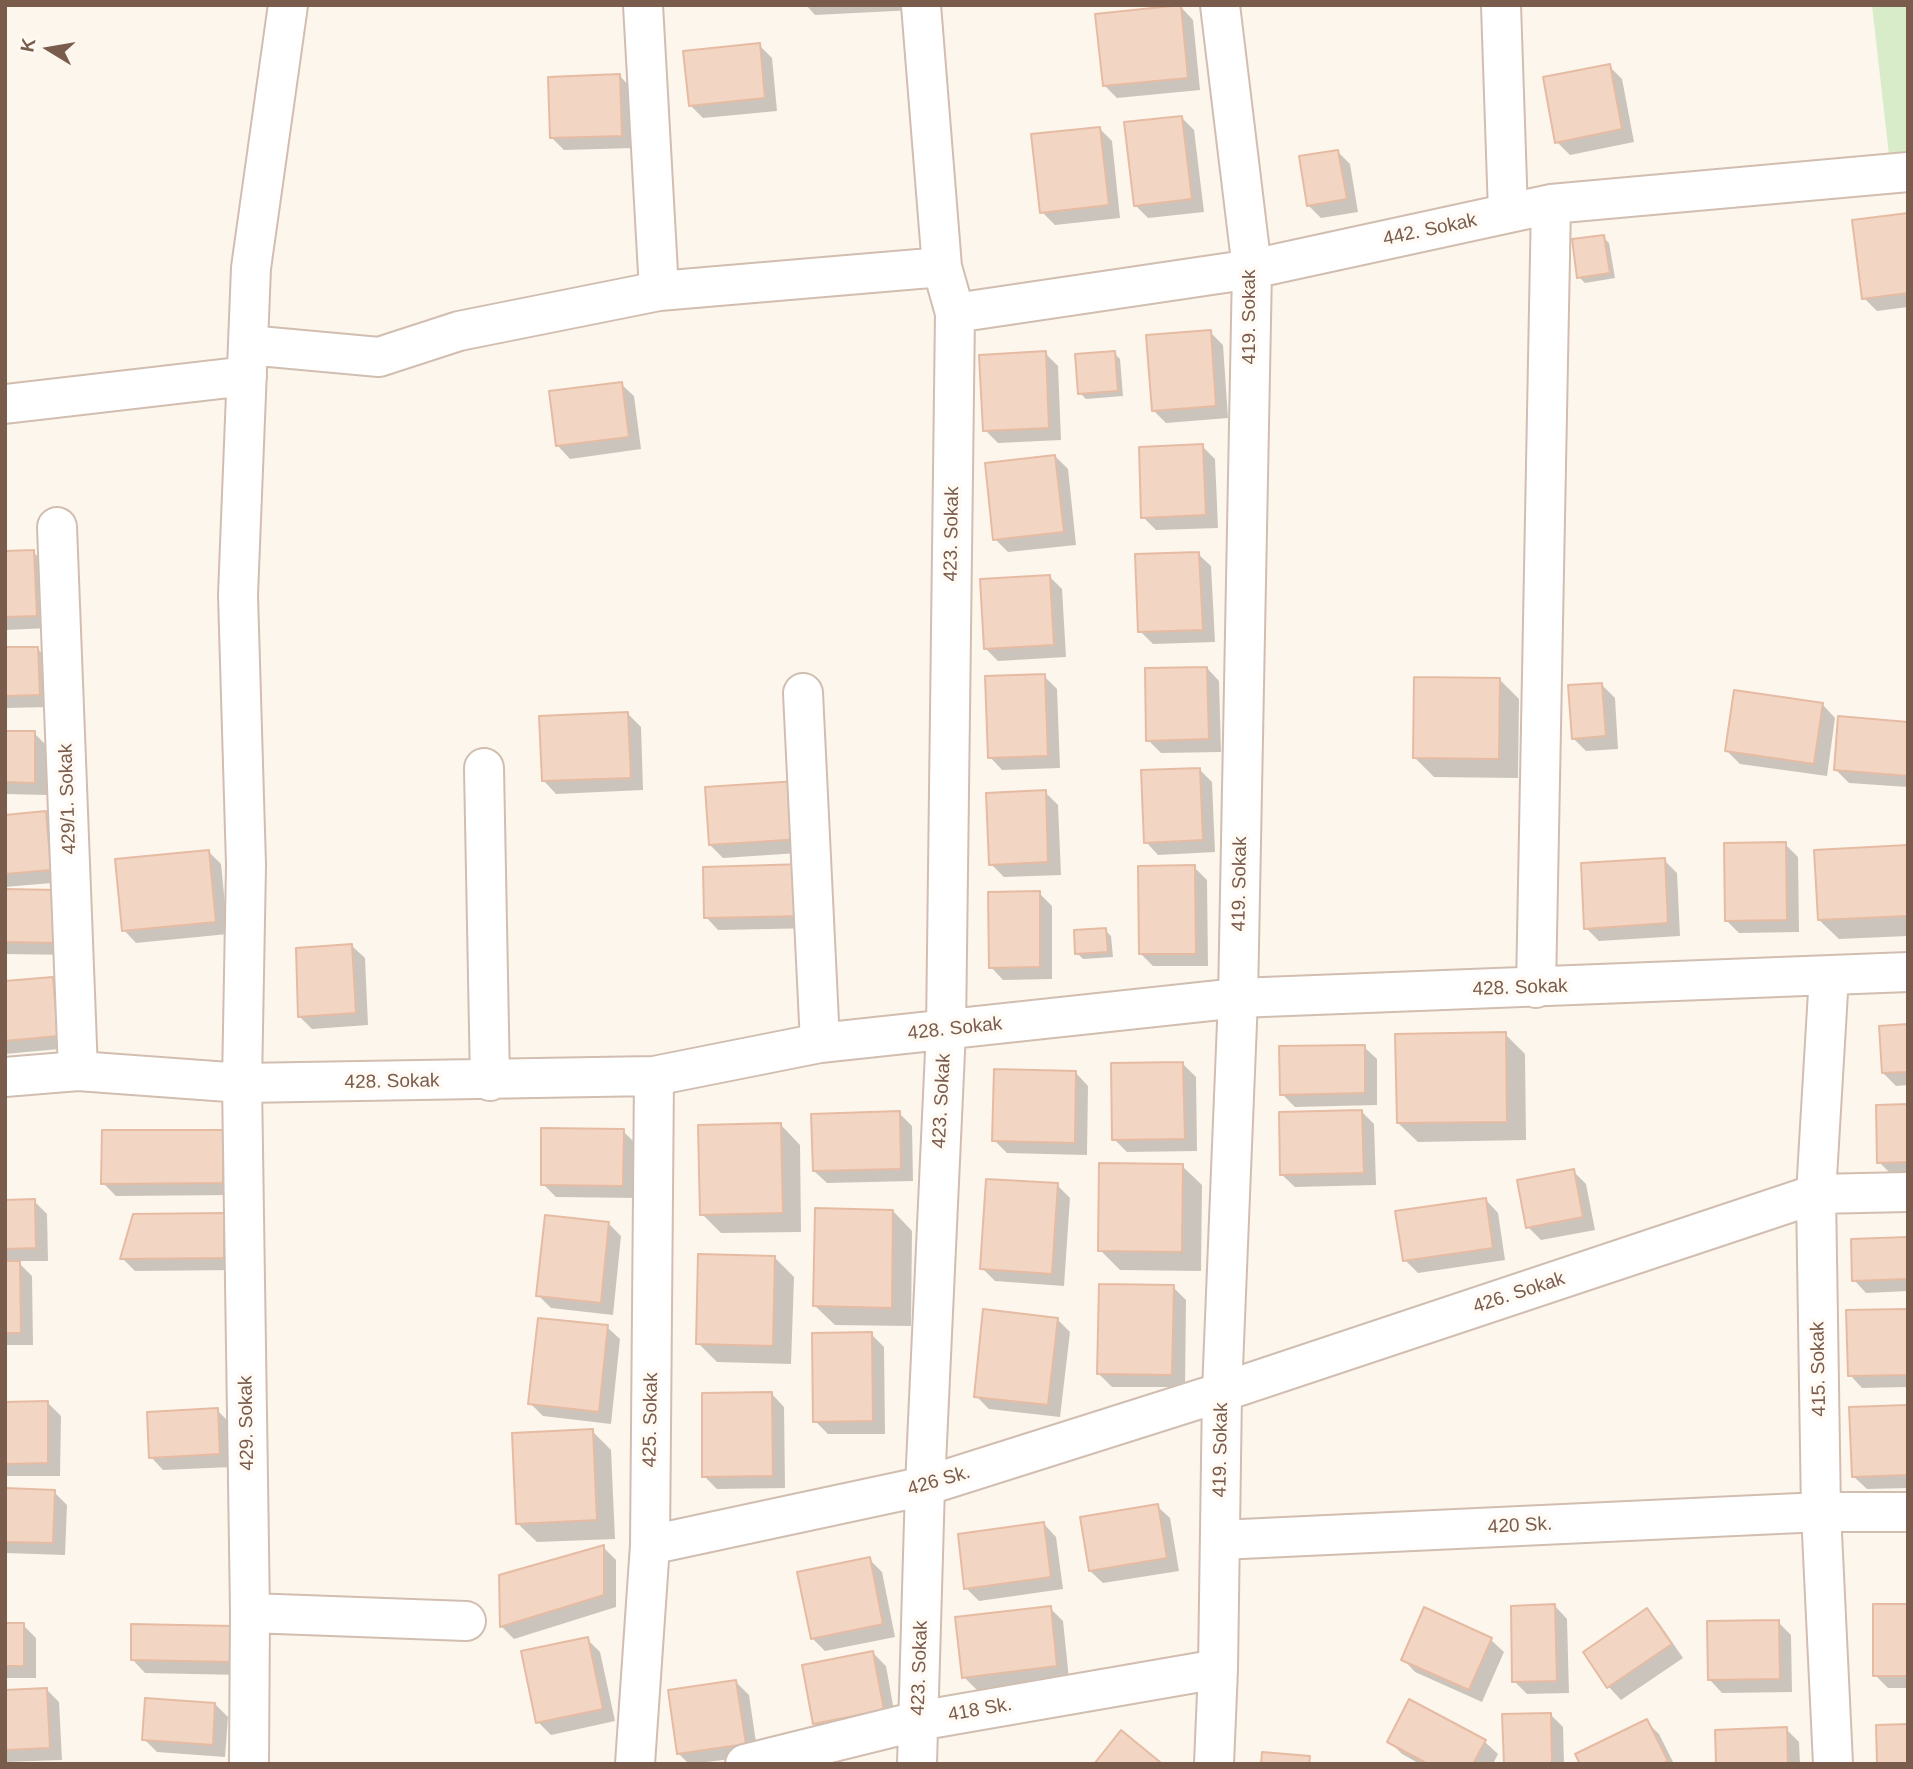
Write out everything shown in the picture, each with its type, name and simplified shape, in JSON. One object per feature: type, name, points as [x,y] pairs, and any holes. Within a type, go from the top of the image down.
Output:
[{"type":"street","name":"429. Sokak","points":[[249,1764],[250,1613],[242,1083],[246,864],[238,595],[251,268],[288,5]]},
{"type":"street","points":[[643,5],[659,291]]},
{"type":"street","name":"423. Sokak","points":[[917,1764],[925,1486],[946,1030],[955,313],[942,267],[921,5]]},
{"type":"street","name":"419. Sokak","points":[[1214,1764],[1222,1392],[1238,998],[1252,269],[1220,5]]},
{"type":"street","points":[[1501,5],[1508,213]]},
{"type":"street","name":"442. Sokak","points":[[955,313],[1252,269],[1551,204],[1908,172]]},
{"type":"street","points":[[1536,988],[1551,204]]},
{"type":"street","points":[[5,404],[248,361],[379,357],[459,331],[659,291],[942,267]]},
{"type":"street","name":"429/1. Sokak","points":[[57,527],[78,1071]]},
{"type":"street","points":[[803,693],[820,1043]]},
{"type":"street","points":[[484,768],[490,1081]]},
{"type":"street","name":"428. Sokak","points":[[5,1077],[78,1071],[242,1083],[490,1081],[654,1076],[820,1043],[1238,998],[1908,972]]},
{"type":"street","name":"415. Sokak","points":[[1829,975],[1816,1194],[1821,1512],[1833,1764]]},
{"type":"street","name":"425. Sokak","points":[[635,1764],[650,1545],[654,1076]]},
{"type":"street","points":[[1816,1194],[1908,1192]]},
{"type":"street","name":"426. Sokak","points":[[1222,1392],[1816,1194]]},
{"type":"street","name":"426 Sk.","points":[[650,1545],[925,1486],[1222,1392]]},
{"type":"street","name":"420 Sk.","points":[[1220,1540],[1821,1512],[1908,1512]]},
{"type":"street","points":[[250,1613],[466,1621]]},
{"type":"street","name":"418 Sk.","points":[[745,1764],[918,1721],[1217,1669]]},
{"type":"green space","points":[[1872,5],[1908,5],[1908,153],[1889,155]]},
{"type":"building","points":[[1181,5],[1188,78],[1103,86],[1095,14]]},
{"type":"building","points":[[760,43],[765,98],[689,106],[683,51]]},
{"type":"building","points":[[1610,64],[1622,129],[1555,143],[1543,77]]},
{"type":"building","points":[[620,74],[622,136],[550,138],[548,77]]},
{"type":"building","points":[[1182,116],[1192,199],[1134,206],[1124,122]]},
{"type":"building","points":[[1100,127],[1109,205],[1040,213],[1031,134]]},
{"type":"building","points":[[1338,150],[1347,199],[1307,206],[1299,156]]},
{"type":"building","points":[[1908,213],[1908,293],[1862,299],[1852,220]]},
{"type":"building","points":[[1604,235],[1610,273],[1577,278],[1572,239]]},
{"type":"building","points":[[1211,330],[1216,406],[1152,411],[1146,335]]},
{"type":"building","points":[[1046,351],[1049,428],[983,431],[979,355]]},
{"type":"building","points":[[1115,351],[1118,391],[1078,394],[1075,354]]},
{"type":"building","points":[[622,382],[629,437],[556,446],[549,391]]},
{"type":"building","points":[[1203,444],[1206,515],[1141,518],[1139,447]]},
{"type":"building","points":[[1055,455],[1064,532],[993,540],[985,463]]},
{"type":"building","points":[[34,550],[37,616],[5,617],[5,551]]},
{"type":"building","points":[[1199,552],[1203,630],[1138,632],[1135,554]]},
{"type":"building","points":[[1050,575],[1054,645],[984,649],[980,579]]},
{"type":"building","points":[[5,647],[38,647],[40,695],[5,696]]},
{"type":"building","points":[[1207,667],[1209,739],[1146,741],[1145,668]]},
{"type":"building","points":[[1045,674],[1048,756],[988,758],[985,676]]},
{"type":"building","points":[[1414,677],[1500,678],[1499,759],[1413,758]]},
{"type":"building","points":[[1602,683],[1606,736],[1572,739],[1568,685]]},
{"type":"building","points":[[1734,690],[1823,703],[1814,764],[1725,751]]},
{"type":"building","points":[[628,712],[631,778],[542,781],[539,716]]},
{"type":"building","points":[[1838,716],[1908,722],[1908,776],[1834,770]]},
{"type":"building","points":[[5,731],[35,731],[35,783],[5,782]]},
{"type":"building","points":[[1200,768],[1203,840],[1144,843],[1141,770]]},
{"type":"building","points":[[798,781],[802,839],[709,845],[705,787]]},
{"type":"building","points":[[1046,790],[1048,862],[989,865],[986,793]]},
{"type":"building","points":[[46,811],[51,870],[5,874],[5,815]]},
{"type":"building","points":[[1786,842],[1787,920],[1725,921],[1724,843]]},
{"type":"building","points":[[1908,845],[1908,916],[1818,920],[1814,850]]},
{"type":"building","points":[[209,850],[216,922],[122,931],[115,859]]},
{"type":"building","points":[[1665,858],[1668,923],[1584,929],[1581,863]]},
{"type":"building","points":[[805,864],[806,916],[704,918],[703,867]]},
{"type":"building","points":[[1195,865],[1196,954],[1139,954],[1138,866]]},
{"type":"building","points":[[5,889],[58,890],[57,943],[5,942]]},
{"type":"building","points":[[1040,891],[1040,967],[989,968],[988,892]]},
{"type":"building","points":[[1106,928],[1108,952],[1075,954],[1074,930]]},
{"type":"building","points":[[352,944],[356,1013],[298,1017],[296,948]]},
{"type":"building","points":[[53,977],[58,1036],[5,1041],[5,981]]},
{"type":"building","points":[[1908,1024],[1908,1072],[1882,1073],[1879,1026]]},
{"type":"building","points":[[1506,1032],[1507,1122],[1397,1123],[1395,1034]]},
{"type":"building","points":[[1365,1045],[1365,1093],[1280,1095],[1279,1046]]},
{"type":"building","points":[[1183,1062],[1185,1139],[1112,1140],[1111,1063]]},
{"type":"building","points":[[994,1069],[1076,1071],[1075,1143],[992,1141]]},
{"type":"building","points":[[1908,1104],[1908,1162],[1877,1163],[1876,1105]]},
{"type":"building","points":[[1362,1110],[1364,1173],[1280,1175],[1279,1112]]},
{"type":"building","points":[[900,1111],[901,1169],[813,1171],[811,1114]]},
{"type":"building","points":[[781,1123],[783,1213],[700,1215],[698,1125]]},
{"type":"building","points":[[541,1128],[624,1129],[623,1186],[541,1185]]},
{"type":"building","points":[[102,1130],[223,1130],[223,1183],[101,1184]]},
{"type":"building","points":[[1099,1163],[1183,1164],[1182,1252],[1098,1251]]},
{"type":"building","points":[[1574,1169],[1583,1217],[1526,1228],[1517,1180]]},
{"type":"building","points":[[986,1179],[1058,1183],[1052,1274],[980,1269]]},
{"type":"building","points":[[1486,1198],[1493,1248],[1403,1261],[1395,1211]]},
{"type":"building","points":[[35,1199],[36,1248],[5,1249],[5,1200]]},
{"type":"building","points":[[815,1208],[893,1210],[892,1308],[813,1306]]},
{"type":"building","points":[[224,1213],[224,1258],[120,1259],[133,1214]]},
{"type":"building","points":[[545,1215],[609,1222],[601,1303],[536,1296]]},
{"type":"building","points":[[1908,1237],[1908,1279],[1852,1281],[1851,1239]]},
{"type":"building","points":[[698,1254],[775,1256],[773,1346],[696,1344]]},
{"type":"building","points":[[5,1261],[20,1261],[21,1333],[5,1333]]},
{"type":"building","points":[[1099,1284],[1174,1285],[1172,1375],[1097,1374]]},
{"type":"building","points":[[983,1309],[1058,1318],[1048,1405],[974,1397]]},
{"type":"building","points":[[1908,1309],[1908,1375],[1848,1376],[1846,1310]]},
{"type":"building","points":[[538,1318],[608,1325],[599,1412],[528,1404]]},
{"type":"building","points":[[872,1332],[873,1421],[813,1422],[812,1333]]},
{"type":"building","points":[[772,1392],[773,1476],[702,1477],[702,1393]]},
{"type":"building","points":[[48,1401],[48,1463],[5,1464],[5,1402]]},
{"type":"building","points":[[1908,1405],[1908,1475],[1852,1477],[1849,1407]]},
{"type":"building","points":[[218,1408],[220,1454],[149,1458],[147,1412]]},
{"type":"building","points":[[593,1429],[597,1520],[516,1524],[512,1433]]},
{"type":"building","points":[[5,1488],[55,1490],[53,1543],[5,1542]]},
{"type":"building","points":[[1158,1504],[1167,1558],[1089,1571],[1080,1517]]},
{"type":"building","points":[[1044,1522],[1051,1577],[964,1589],[958,1534]]},
{"type":"building","points":[[604,1545],[604,1595],[500,1627],[499,1575]]},
{"type":"building","points":[[870,1557],[883,1624],[811,1639],[797,1572]]},
{"type":"building","points":[[1555,1604],[1557,1681],[1512,1682],[1511,1606]]},
{"type":"building","points":[[1873,1604],[1908,1604],[1908,1676],[1873,1676]]},
{"type":"building","points":[[1051,1606],[1057,1666],[962,1678],[955,1617]]},
{"type":"building","points":[[1424,1607],[1492,1638],[1469,1690],[1401,1660]]},
{"type":"building","points":[[1647,1608],[1672,1644],[1607,1688],[1583,1652]]},
{"type":"building","points":[[1779,1620],[1780,1679],[1708,1680],[1707,1621]]},
{"type":"building","points":[[5,1623],[24,1623],[24,1666],[5,1666]]},
{"type":"building","points":[[131,1624],[233,1626],[232,1662],[131,1660]]},
{"type":"building","points":[[588,1637],[603,1709],[536,1723],[521,1651]]},
{"type":"building","points":[[873,1651],[884,1710],[813,1724],[802,1665]]},
{"type":"building","points":[[736,1680],[746,1744],[677,1754],[668,1690]]},
{"type":"building","points":[[47,1688],[50,1748],[5,1750],[5,1690]]},
{"type":"building","points":[[145,1698],[215,1703],[213,1745],[142,1740]]},
{"type":"building","points":[[1409,1699],[1486,1740],[1473,1764],[1428,1764],[1387,1742]]},
{"type":"building","points":[[1551,1713],[1552,1764],[1504,1764],[1502,1714]]},
{"type":"building","points":[[1647,1719],[1668,1761],[1662,1764],[1580,1764],[1575,1754]]},
{"type":"building","points":[[1908,1724],[1908,1764],[1877,1764],[1876,1725]]},
{"type":"building","points":[[1787,1727],[1788,1764],[1716,1764],[1715,1730]]},
{"type":"building","points":[[1121,1730],[1160,1762],[1159,1764],[1094,1764]]},
{"type":"building","points":[[1262,1752],[1310,1756],[1309,1764],[1261,1764]]}]
